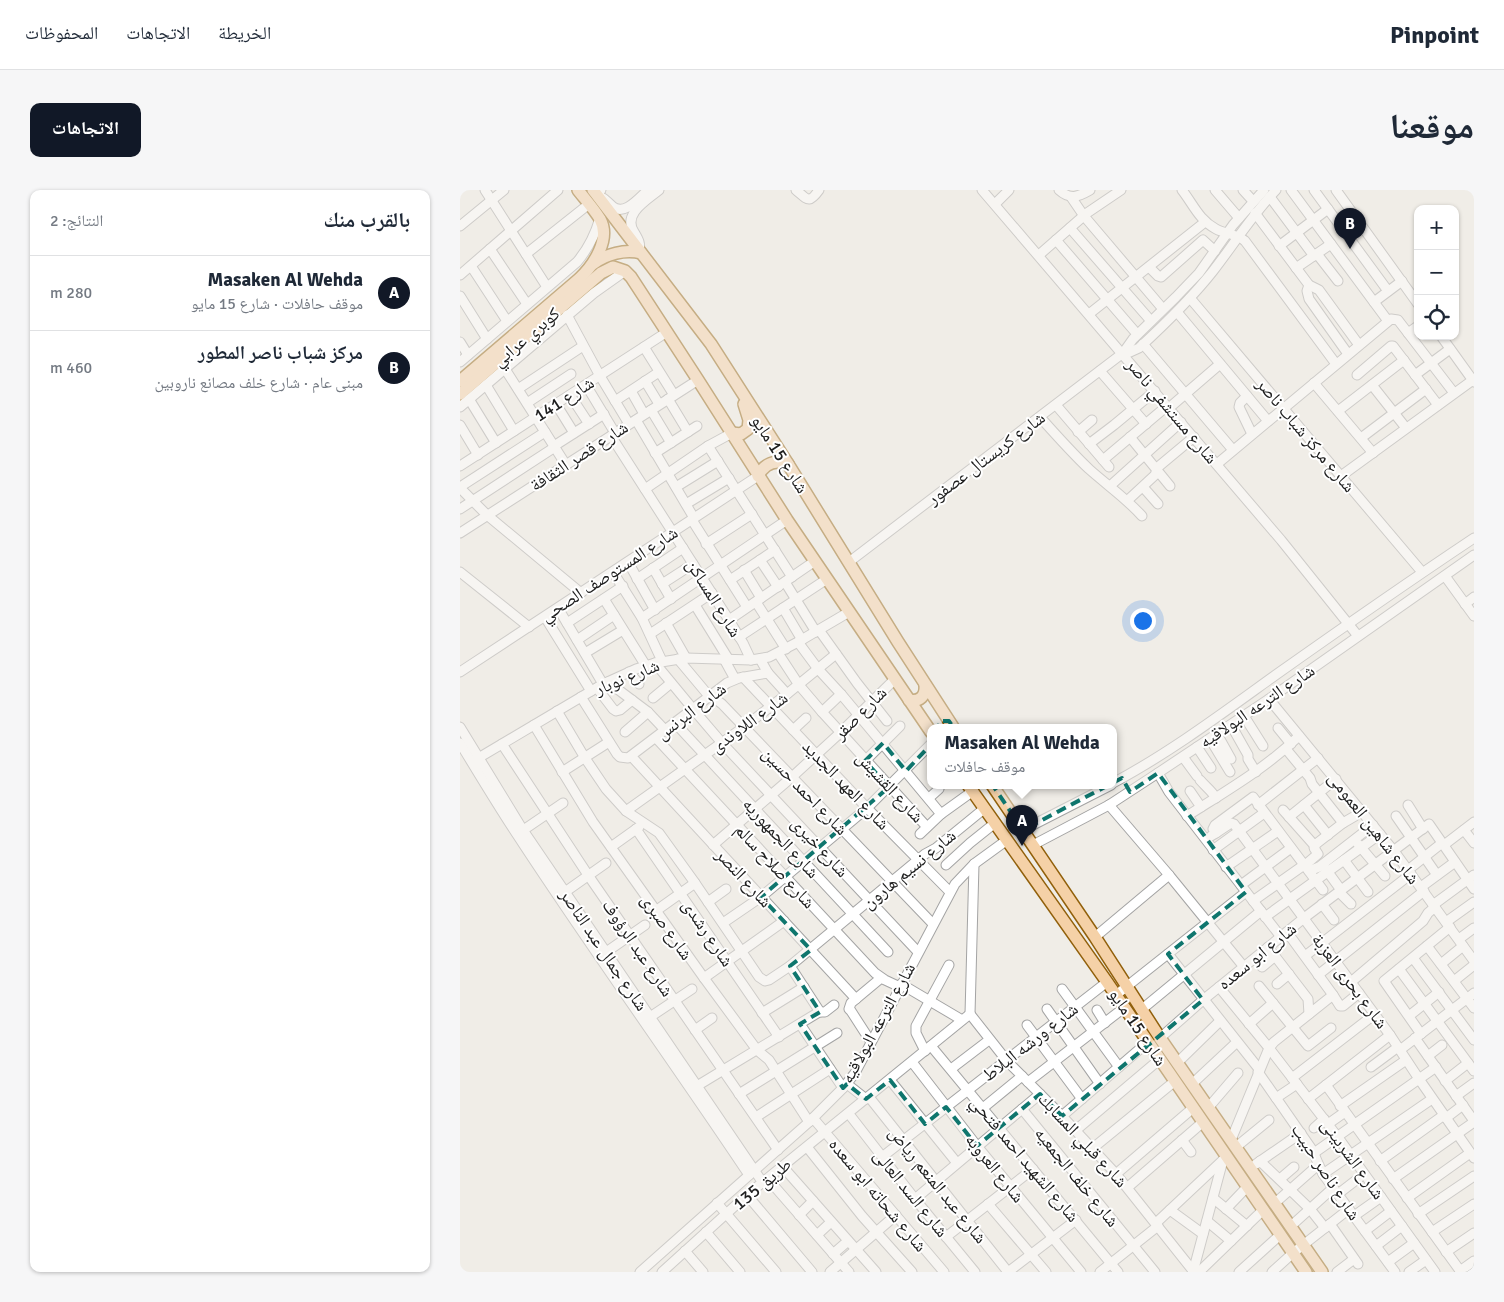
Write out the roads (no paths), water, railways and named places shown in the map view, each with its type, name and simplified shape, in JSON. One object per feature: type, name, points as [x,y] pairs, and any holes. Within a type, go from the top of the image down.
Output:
[{"type":"main road","points":[[578,190],[600,218],[604,234],[599,251],[590,266],[587,279]]},
{"type":"main road","name":"شارع 15 مايو","points":[[597,191],[640,252],[706,336],[951,724]]},
{"type":"main road","points":[[590,266],[603,258],[619,253],[640,252]]},
{"type":"main road","points":[[587,279],[610,268],[615,267],[625,271]]},
{"type":"main road","name":"شارع 15 مايو","points":[[625,271],[631,276],[814,561],[927,726]]},
{"type":"main road","name":"كوبري عرابي","points":[[460,381],[587,279]]},
{"type":"main road","name":"كوبري عرابي","points":[[463,400],[587,279]]},
{"type":"main road","points":[[732,433],[741,434],[745,432],[749,424],[738,388]]},
{"type":"main road","points":[[758,476],[769,464],[777,462],[788,464]]},
{"type":"main road","points":[[909,700],[915,701],[923,696],[925,684]]},
{"type":"main road","points":[[938,724],[940,722],[951,724]]},
{"type":"main road","name":"شارع 15 مايو","points":[[972,789],[1125,1008],[1178,1063],[1322,1272]]},
{"type":"main road","name":"شارع 15 مايو","points":[[995,789],[1127,987],[1141,1010],[1160,1059],[1225,1158],[1248,1187],[1306,1272]]},
{"type":"street","points":[[485,190],[547,287]]},
{"type":"street","points":[[460,226],[504,190]]},
{"type":"street","points":[[460,275],[558,190]]},
{"type":"street","points":[[597,191],[615,209],[622,210],[648,190]]},
{"type":"street","points":[[640,252],[639,240],[630,226],[631,216],[637,208],[659,190]]},
{"type":"street","points":[[796,190],[806,199],[810,200],[819,190]]},
{"type":"street","name":"شارع مستشفي ناصر","points":[[982,190],[1194,437],[1358,636]]},
{"type":"street","points":[[994,204],[1008,190]]},
{"type":"street","points":[[1059,190],[1071,197],[1075,197],[1085,191]]},
{"type":"street","points":[[1039,255],[1084,216],[1121,190]]},
{"type":"street","points":[[1215,190],[1240,218]]},
{"type":"street","points":[[1244,190],[1253,201]]},
{"type":"street","points":[[1291,190],[1388,321]]},
{"type":"street","points":[[1314,190],[1388,291]]},
{"type":"street","points":[[1336,190],[1414,298]]},
{"type":"street","points":[[1185,191],[1205,222],[1216,229],[1238,236],[1245,241],[1336,364]]},
{"type":"street","points":[[1270,192],[1296,233],[1338,281]]},
{"type":"street","name":"شارع كريستال عصفور","points":[[848,562],[1123,353],[1137,334],[1193,279],[1253,201],[1270,192]]},
{"type":"street","name":"شارع كريستال عصفور","points":[[1123,353],[1134,351],[1143,344],[1190,298],[1215,269],[1270,192]]},
{"type":"street","points":[[1071,197],[1084,216],[1163,309]]},
{"type":"street","points":[[526,254],[589,204]]},
{"type":"street","points":[[1279,246],[1328,209]]},
{"type":"street","points":[[1255,213],[1308,286],[1319,290],[1359,345]]},
{"type":"street","points":[[460,362],[577,262],[594,237],[600,218]]},
{"type":"street","points":[[1089,314],[1205,222]]},
{"type":"street","points":[[1070,228],[1151,321]]},
{"type":"street","points":[[1056,240],[1137,334]]},
{"type":"street","points":[[1149,267],[1161,277],[1202,240],[1215,251]]},
{"type":"street","points":[[1296,268],[1331,244]]},
{"type":"street","points":[[490,249],[527,304]]},
{"type":"street","points":[[1367,263],[1381,253]]},
{"type":"street","points":[[471,266],[507,321]]},
{"type":"street","points":[[496,443],[463,400],[486,385],[601,287],[625,271]]},
{"type":"street","points":[[1374,302],[1402,281]]},
{"type":"street","points":[[1308,286],[1307,293],[1309,299],[1348,354]]},
{"type":"street","points":[[460,296],[487,339]]},
{"type":"street","name":"شارع مركز شباب ناصر","points":[[1190,298],[1422,572]]},
{"type":"street","points":[[1177,312],[1268,421]]},
{"type":"street","points":[[567,315],[615,401],[655,453],[686,504],[706,544],[747,607]]},
{"type":"street","points":[[1216,464],[1393,318],[1408,333],[1454,393]]},
{"type":"street","points":[[1408,333],[1414,329]]},
{"type":"street","name":"شارع 141","points":[[460,466],[667,332]]},
{"type":"street","points":[[1341,476],[1473,381],[1444,340]]},
{"type":"street","points":[[460,342],[468,355]]},
{"type":"street","points":[[1143,344],[1233,450]]},
{"type":"street","points":[[518,389],[583,346]]},
{"type":"street","points":[[1357,375],[1391,346],[1394,347],[1438,405]]},
{"type":"street","points":[[644,348],[659,372],[688,432]]},
{"type":"street","points":[[1415,375],[1450,349]]},
{"type":"street","points":[[1338,411],[1404,360]]},
{"type":"street","points":[[1102,460],[1220,364]]},
{"type":"street","points":[[505,369],[566,465]]},
{"type":"street","points":[[1100,371],[1146,424]]},
{"type":"street","points":[[615,401],[659,372]]},
{"type":"street","points":[[527,403],[571,374]]},
{"type":"street","name":"شارع قصر الثقافة","points":[[460,533],[698,380]]},
{"type":"street","points":[[645,381],[652,409],[671,443]]},
{"type":"street","points":[[1314,383],[1373,452]]},
{"type":"street","points":[[486,385],[514,431]]},
{"type":"street","name":"شارع المساكن","points":[[586,385],[645,489],[729,620],[751,660]]},
{"type":"street","points":[[1372,385],[1406,428]]},
{"type":"street","points":[[1361,438],[1426,389]]},
{"type":"street","points":[[630,391],[652,409]]},
{"type":"street","points":[[1089,444],[1155,391]]},
{"type":"street","points":[[570,395],[589,424]]},
{"type":"street","points":[[1247,396],[1240,403],[1240,407],[1252,434]]},
{"type":"street","points":[[556,404],[574,434]]},
{"type":"street","points":[[1056,405],[1109,467]]},
{"type":"street","points":[[460,509],[604,414]]},
{"type":"street","points":[[1040,417],[1073,454],[1128,500],[1142,516]]},
{"type":"street","points":[[1078,432],[1092,420]]},
{"type":"street","points":[[1110,486],[1181,422]]},
{"type":"street","points":[[460,425],[478,455]]},
{"type":"street","points":[[655,453],[697,426]]},
{"type":"street","points":[[545,432],[460,487],[487,515],[581,593]]},
{"type":"street","points":[[645,489],[708,446],[732,433]]},
{"type":"street","points":[[1130,437],[1170,486]]},
{"type":"street","points":[[1128,500],[1155,475],[1157,469],[1194,437]]},
{"type":"street","points":[[708,446],[775,550],[785,582],[796,600],[887,721]]},
{"type":"street","points":[[676,488],[718,461]]},
{"type":"street","name":"شارع المستوصف الصحي","points":[[460,672],[758,476]]},
{"type":"street","points":[[686,504],[729,478]]},
{"type":"street","points":[[1143,486],[1158,504]]},
{"type":"street","points":[[706,544],[752,514]]},
{"type":"street","points":[[642,618],[787,520]]},
{"type":"street","name":"شارع الترعه البولاقيه","points":[[1117,781],[1197,730],[1422,572],[1474,538]]},
{"type":"street","points":[[637,579],[683,548]]},
{"type":"street","points":[[730,580],[775,550]]},
{"type":"street","name":"شارع الترعه البولاقيه","points":[[1033,845],[1109,805],[1158,774],[1474,555]]},
{"type":"street","points":[[760,560],[785,582]]},
{"type":"street","points":[[729,620],[814,561]]},
{"type":"street","points":[[628,562],[655,610]]},
{"type":"street","points":[[662,584],[693,564]]},
{"type":"street","points":[[653,568],[670,599]]},
{"type":"street","name":"شارع القشيش","points":[[744,570],[799,685],[840,733],[927,827]]},
{"type":"street","points":[[460,572],[529,627]]},
{"type":"street","name":"شارع خيرى","points":[[614,572],[642,618],[650,634],[659,662],[671,683],[722,743],[918,952]]},
{"type":"street","points":[[1445,576],[1474,616]]},
{"type":"street","points":[[739,637],[827,579]]},
{"type":"street","points":[[567,623],[623,586]]},
{"type":"street","points":[[650,634],[712,593]]},
{"type":"street","points":[[1465,604],[1474,597]]},
{"type":"street","points":[[604,599],[646,666]]},
{"type":"street","name":"شارع العهد الجديد","points":[[694,605],[739,678],[771,707],[950,892]]},
{"type":"street","points":[[558,608],[585,653],[600,686],[613,708],[616,711],[620,710],[632,700]]},
{"type":"street","points":[[782,608],[818,669],[883,743],[941,814]]},
{"type":"street","name":"شارع نوبار","points":[[475,760],[600,686],[629,672],[659,662],[682,658],[760,659],[782,651],[849,612]]},
{"type":"street","points":[[577,640],[614,615]]},
{"type":"street","points":[[545,616],[600,686],[632,700],[648,712],[665,730]]},
{"type":"street","name":"شارع احمد حسين","points":[[666,624],[682,658],[709,696],[722,704],[933,924]]},
{"type":"street","points":[[585,653],[623,630]]},
{"type":"street","name":"شارع اللاوندى","points":[[626,811],[771,707],[836,654]]},
{"type":"street","points":[[760,659],[768,673],[787,694]]},
{"type":"street","points":[[629,672],[639,684]]},
{"type":"street","name":"شارع البرنس","points":[[632,757],[727,683],[739,678],[768,673]]},
{"type":"street","name":"شارع صقر","points":[[713,845],[817,755],[895,679]]},
{"type":"street","points":[[654,698],[671,683]]},
{"type":"street","points":[[822,712],[841,694]]},
{"type":"street","points":[[581,697],[620,757],[624,759],[632,757]]},
{"type":"street","name":"شارع شاهين العمومى","points":[[1268,699],[1394,851],[1473,959]]},
{"type":"street","points":[[557,711],[606,789],[626,811],[658,833],[742,951]]},
{"type":"street","points":[[625,732],[648,712]]},
{"type":"street","points":[[1272,719],[1280,712]]},
{"type":"street","points":[[1244,716],[1263,746]]},
{"type":"street","points":[[793,730],[806,718]]},
{"type":"street","name":"شارع الجمهوريه","points":[[675,723],[888,952]]},
{"type":"street","name":"شارع صبرى","points":[[534,725],[577,797],[611,846],[704,978],[757,1050],[766,1056],[791,1095],[811,1120]]},
{"type":"street","points":[[1231,725],[1256,772]]},
{"type":"street","points":[[866,761],[900,726]]},
{"type":"street","name":"شارع جمال عبد الناصر","points":[[460,727],[475,760],[520,833],[751,1173],[766,1181],[799,1214],[849,1272]]},
{"type":"street","points":[[1278,728],[1312,784],[1344,823]]},
{"type":"street","points":[[1214,736],[1230,759]]},
{"type":"street","points":[[1214,736],[1230,772]]},
{"type":"street","points":[[1187,816],[1256,772],[1299,736]]},
{"type":"street","name":"شارع صلاح سالم","points":[[656,738],[875,974],[966,1017]]},
{"type":"street","points":[[562,772],[609,742]]},
{"type":"street","name":"شارع جمال عبد الناصر","points":[[460,743],[475,760]]},
{"type":"street","name":"شارع عبد الرؤوف","points":[[502,744],[588,875],[778,1150]]},
{"type":"street","points":[[1197,747],[1211,768]]},
{"type":"street","points":[[723,923],[761,897],[867,808],[927,748]]},
{"type":"street","name":"شارع النصر","points":[[632,757],[811,950],[853,1002],[851,1011],[871,1042]]},
{"type":"street","points":[[1183,757],[1206,788],[1211,790],[1216,798]]},
{"type":"street","points":[[1216,833],[1213,829],[1215,825],[1266,794],[1318,758]]},
{"type":"street","points":[[1158,774],[1169,792],[1243,889],[1263,914],[1305,956],[1340,1006],[1343,1006],[1359,993]]},
{"type":"street","points":[[1122,778],[1130,792]]},
{"type":"street","points":[[1253,901],[1278,883],[1306,867],[1318,854],[1315,846],[1286,814],[1304,805],[1336,779]]},
{"type":"street","points":[[929,798],[939,789]]},
{"type":"street","points":[[920,834],[970,789]]},
{"type":"street","name":"شارع الترعه البولاقيه","points":[[1023,830],[1102,789]]},
{"type":"street","points":[[1190,791],[1201,807]]},
{"type":"street","points":[[1255,801],[1323,890]]},
{"type":"street","points":[[520,833],[563,803]]},
{"type":"street","points":[[1109,805],[1208,922],[1244,968]]},
{"type":"street","points":[[1304,805],[1328,835]]},
{"type":"street","points":[[1408,805],[1443,844],[1455,862],[1471,877],[1474,889]]},
{"type":"street","name":"شارع نسيم هارون","points":[[742,951],[759,976],[765,981],[772,978],[811,950],[928,852],[936,848],[985,808]]},
{"type":"street","points":[[1315,846],[1355,816],[1360,809]]},
{"type":"street","points":[[1213,850],[1264,813]]},
{"type":"street","points":[[1396,816],[1437,875]]},
{"type":"street","points":[[1305,956],[1409,872],[1424,857],[1474,822]]},
{"type":"street","points":[[611,846],[644,823]]},
{"type":"street","points":[[946,865],[996,823]]},
{"type":"street","points":[[1206,840],[1232,823],[1240,832]]},
{"type":"street","points":[[1141,1010],[1223,942],[1316,881],[1325,868],[1354,840],[1373,825]]},
{"type":"street","name":"شارع ابو سعده","points":[[1062,1116],[1119,1067],[1304,918],[1426,826]]},
{"type":"street","name":"شارع رشدى","points":[[636,829],[779,1037]]},
{"type":"street","points":[[1464,830],[1474,843]]},
{"type":"street","points":[[1226,867],[1278,831]]},
{"type":"street","name":"شارع بحرى العزبة","points":[[1240,832],[1375,1014],[1472,1155]]},
{"type":"street","name":"شارع جمال عبد الناصر","points":[[520,833],[565,892],[603,954],[650,1017],[694,1088]]},
{"type":"street","points":[[1306,867],[1325,868],[1344,860],[1380,834]]},
{"type":"street","name":"شارع الترعه البولاقيه","points":[[640,1272],[778,1150],[845,1086],[855,1073],[950,892],[974,864],[1007,840]]},
{"type":"street","points":[[1354,840],[1385,876]]},
{"type":"street","points":[[1116,995],[1208,922],[1266,867],[1291,848]]},
{"type":"street","points":[[1344,860],[1368,892]]},
{"type":"street","points":[[1318,975],[1455,862]]},
{"type":"street","points":[[565,892],[606,863]]},
{"type":"street","points":[[966,1017],[974,864]]},
{"type":"street","points":[[1325,868],[1351,904]]},
{"type":"street","points":[[1095,937],[1169,875]]},
{"type":"street","points":[[1351,982],[1423,921],[1434,906],[1471,877]]},
{"type":"street","points":[[656,910],[695,883]]},
{"type":"street","points":[[708,902],[726,889]]},
{"type":"street","points":[[1392,1179],[1474,1121],[1468,1109],[1456,1096],[1428,1056],[1408,1016],[1384,981],[1428,946],[1474,902]]},
{"type":"street","points":[[1322,904],[1334,920]]},
{"type":"street","points":[[704,978],[784,921]]},
{"type":"street","points":[[603,954],[645,925]]},
{"type":"street","points":[[1441,964],[1474,928]]},
{"type":"street","points":[[1428,946],[1454,981],[1471,996],[1474,1008]]},
{"type":"street","points":[[1268,948],[1308,998],[1309,1014]]},
{"type":"street","name":"شارع ناصر حبيب","points":[[1168,954],[1258,1071],[1314,1153],[1323,1174],[1395,1272]]},
{"type":"street","points":[[1262,967],[1275,956]]},
{"type":"street","points":[[1413,958],[1474,1040]]},
{"type":"street","points":[[1454,981],[1473,959]]},
{"type":"street","name":"شارع الشهيد احمد فتحي","points":[[949,965],[916,1028],[928,1048],[968,1090],[1118,1272]]},
{"type":"street","points":[[790,966],[820,1012]]},
{"type":"street","points":[[1399,969],[1474,1071]]},
{"type":"street","points":[[1277,984],[1289,974]]},
{"type":"street","points":[[853,1002],[881,978]]},
{"type":"street","name":"شارع ورشه البلاط","points":[[882,1157],[1108,982]]},
{"type":"street","points":[[1259,986],[1292,1027],[1296,1039],[1310,1046],[1331,1028]]},
{"type":"street","points":[[762,1013],[804,987]]},
{"type":"street","name":"شارع الشربينى","points":[[1219,987],[1337,1136],[1435,1272]]},
{"type":"street","points":[[650,1017],[692,989]]},
{"type":"street","points":[[1062,989],[1119,1067]]},
{"type":"street","points":[[1408,1016],[1439,992]]},
{"type":"street","points":[[1234,1144],[1258,1071],[1269,1048],[1332,995]]},
{"type":"street","points":[[1371,1067],[1418,1036],[1471,996]]},
{"type":"street","points":[[1249,1024],[1273,1003]]},
{"type":"street","points":[[694,1088],[834,1005]]},
{"type":"street","points":[[983,1108],[1025,1079],[1054,1062],[1125,1008]]},
{"type":"street","points":[[1047,1009],[1100,1084]]},
{"type":"street","points":[[1097,1010],[1105,1023]]},
{"type":"street","points":[[1276,1098],[1375,1014]]},
{"type":"street","name":"شارع قبلي المسابك","points":[[966,1017],[1093,1148],[1128,1187],[1195,1272]]},
{"type":"street","name":"طريق 135","points":[[664,1271],[748,1195],[966,1017]]},
{"type":"street","points":[[695,1030],[712,1018]]},
{"type":"street","points":[[1178,1063],[1220,1021]]},
{"type":"street","name":"شارع عبد المنعم رياض","points":[[800,1024],[830,1070],[845,1086],[868,1098],[1008,1272]]},
{"type":"street","points":[[1027,1025],[1082,1099]]},
{"type":"street","points":[[739,1094],[837,1033]]},
{"type":"street","points":[[1308,1099],[1390,1035]]},
{"type":"street","points":[[951,1070],[989,1040]]},
{"type":"street","points":[[1192,1084],[1237,1042]]},
{"type":"street","points":[[1428,1056],[1442,1045]]},
{"type":"street","points":[[1076,1130],[1160,1059]]},
{"type":"street","points":[[1314,1128],[1326,1122],[1406,1060]]},
{"type":"street","name":"شارع العروبه","points":[[912,1062],[977,1146],[1081,1272]]},
{"type":"street","points":[[1445,1080],[1468,1063]]},
{"type":"street","points":[[1314,1153],[1436,1068]]},
{"type":"street","points":[[756,1117],[830,1070]]},
{"type":"street","points":[[1208,1108],[1238,1073]]},
{"type":"street","points":[[890,1080],[957,1164]]},
{"type":"street","points":[[1093,1148],[1175,1081]]},
{"type":"street","points":[[1456,1096],[1474,1083]]},
{"type":"street","points":[[1326,1085],[1392,1179],[1461,1271],[1474,1261]]},
{"type":"street","points":[[915,1199],[1040,1094]]},
{"type":"street","points":[[1323,1174],[1432,1099]]},
{"type":"street","points":[[1116,1174],[1193,1108]]},
{"type":"street","name":"شارع خلف الجمعيه","points":[[1022,1109],[1155,1272]]},
{"type":"street","points":[[1380,1161],[1445,1116],[1468,1109]]},
{"type":"street","name":"شارع السد العالى","points":[[848,1114],[975,1272]]},
{"type":"street","name":"شارع شحاته ابو سعده","points":[[811,1120],[825,1132],[944,1272]]},
{"type":"street","points":[[1234,1144],[1269,1120]]},
{"type":"street","points":[[1128,1187],[1203,1122]]},
{"type":"street","points":[[1250,1168],[1301,1133]]},
{"type":"street","points":[[793,1136],[912,1272]]},
{"type":"street","points":[[1182,1140],[1191,1152]]},
{"type":"street","points":[[1406,1198],[1472,1155]]},
{"type":"street","points":[[1195,1272],[1203,1234],[1225,1158]]},
{"type":"street","points":[[1100,1272],[1157,1225],[1170,1210],[1225,1158]]},
{"type":"street","points":[[1260,1161],[1328,1226],[1356,1262],[1337,1272]]},
{"type":"street","points":[[1275,1203],[1318,1166]]},
{"type":"street","points":[[783,1167],[876,1272]]},
{"type":"street","points":[[1280,1179],[1294,1167]]},
{"type":"street","points":[[946,1237],[1033,1169]]},
{"type":"street","points":[[1291,1226],[1310,1209],[1364,1174]]},
{"type":"street","points":[[1418,1214],[1474,1176]]},
{"type":"street","points":[[1226,1209],[1248,1187]]},
{"type":"street","points":[[748,1195],[812,1272]]},
{"type":"street","points":[[1272,1272],[1328,1226],[1381,1197]]},
{"type":"street","points":[[1213,1198],[1247,1226]]},
{"type":"street","points":[[799,1214],[813,1201]]},
{"type":"street","points":[[718,1203],[776,1272]]},
{"type":"street","points":[[988,1204],[1046,1272]]},
{"type":"street","points":[[1432,1232],[1474,1204]]},
{"type":"street","points":[[1170,1210],[1203,1234]]},
{"type":"street","points":[[1195,1272],[1263,1210]]},
{"type":"street","points":[[1365,1230],[1391,1211]]},
{"type":"street","points":[[830,1272],[896,1215]]},
{"type":"street","points":[[1008,1272],[1076,1220]]},
{"type":"street","points":[[1207,1221],[1231,1241]]},
{"type":"street","points":[[817,1235],[831,1222]]},
{"type":"street","points":[[1376,1246],[1402,1226]]},
{"type":"street","points":[[706,1232],[740,1272]]},
{"type":"street","points":[[1446,1252],[1474,1233]]},
{"type":"street","points":[[1239,1272],[1280,1234]]},
{"type":"street","points":[[833,1254],[848,1241]]},
{"type":"street","points":[[1388,1262],[1414,1243]]},
{"type":"street","points":[[685,1251],[703,1272]]},
{"type":"street","points":[[1409,1272],[1426,1260]]},
{"type":"place","name":"مركز شباب ناصر المطور","points":[[1350,249]]},
{"type":"place","name":"Masaken Al Wehda","points":[[1022,846]]}]
